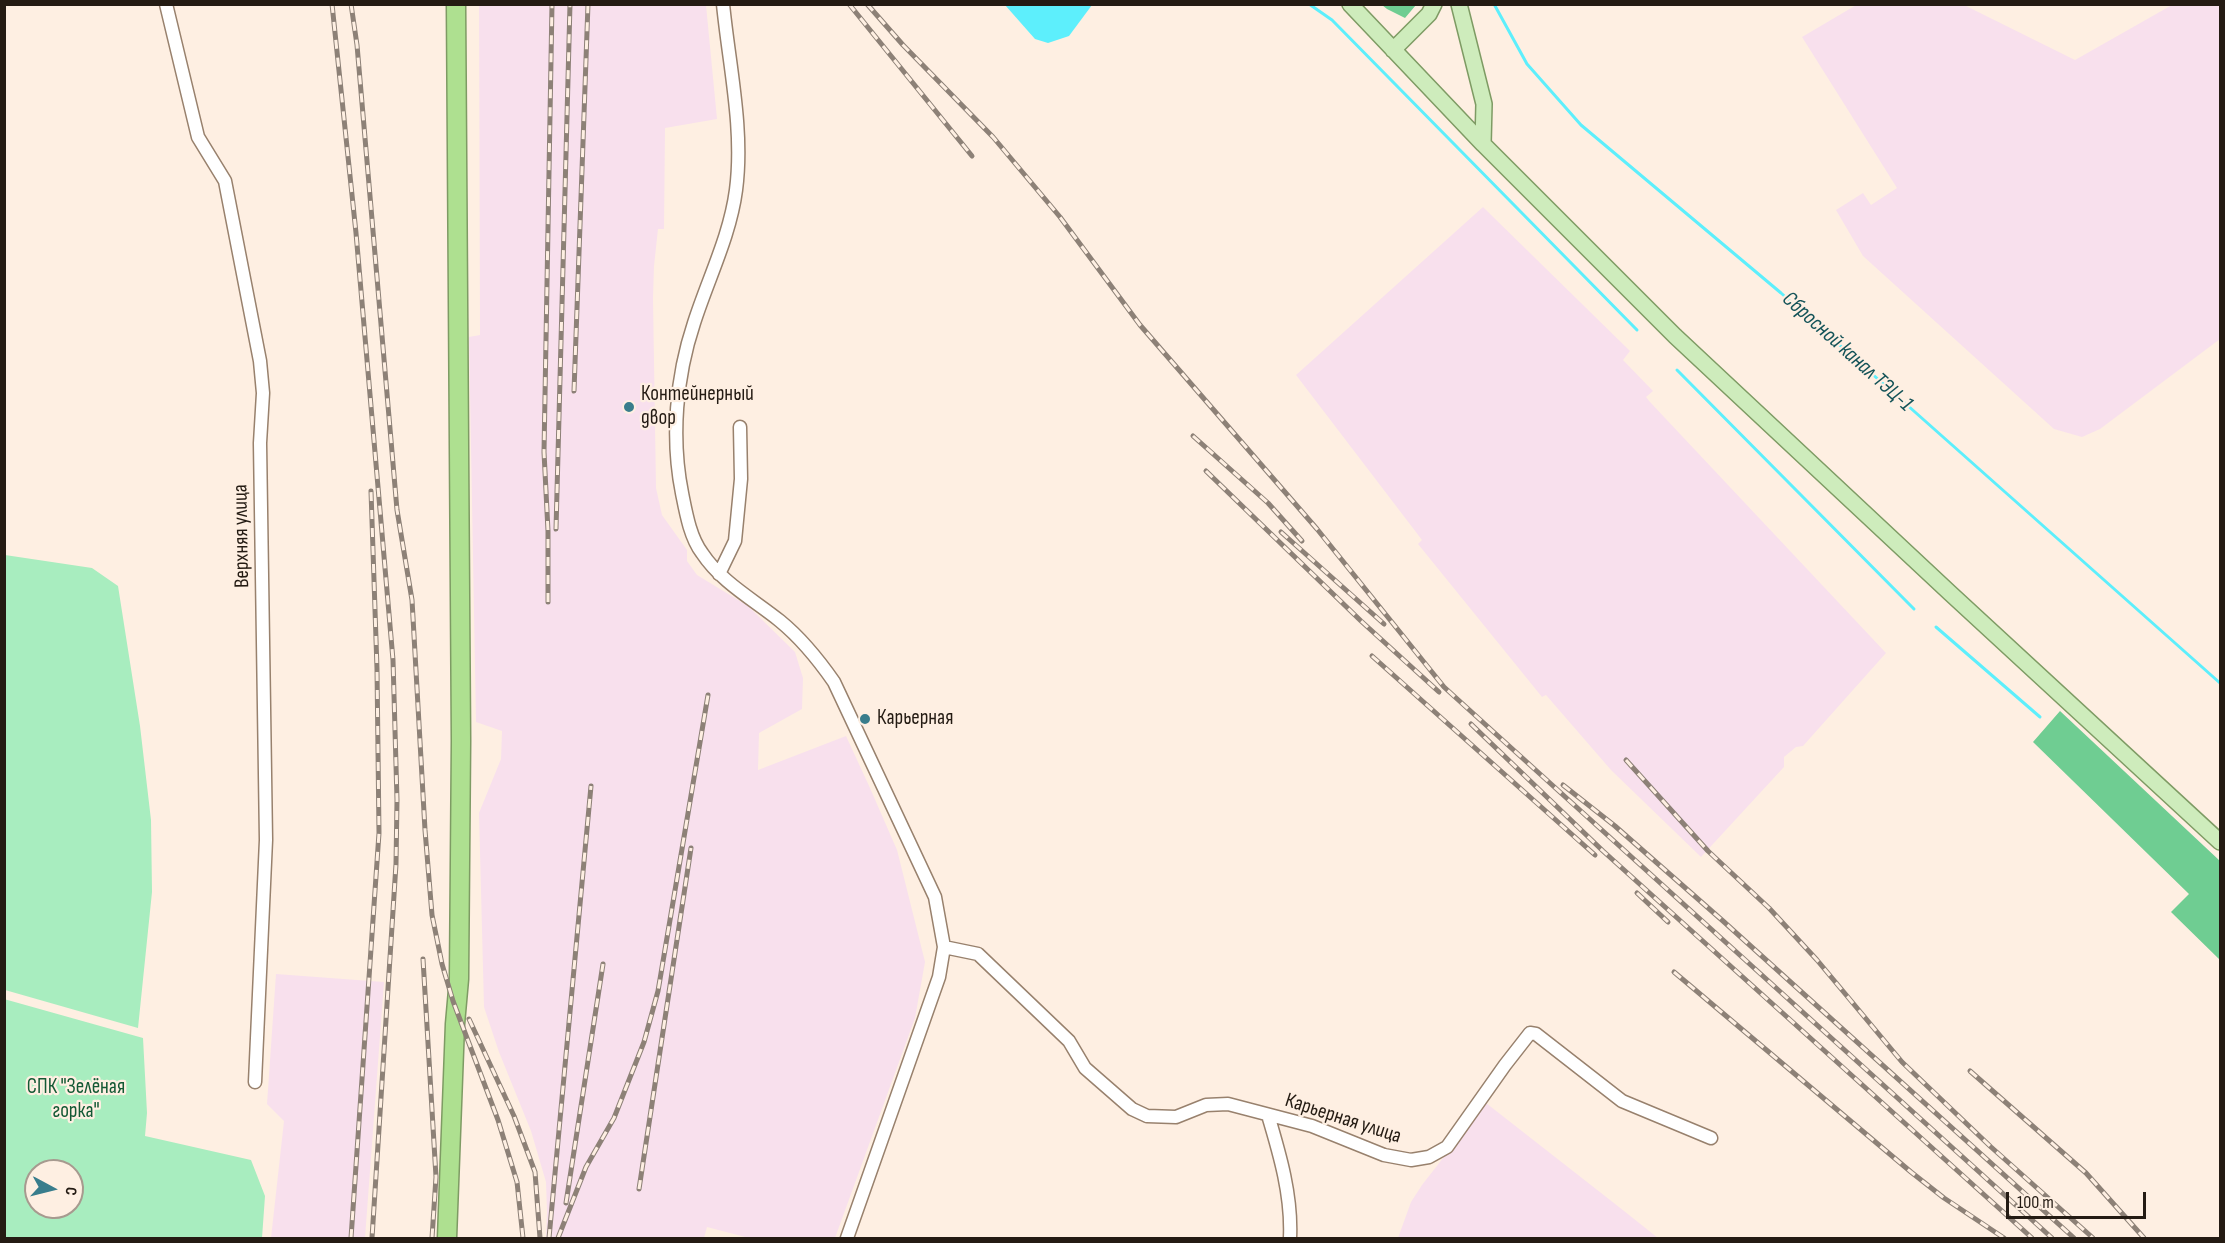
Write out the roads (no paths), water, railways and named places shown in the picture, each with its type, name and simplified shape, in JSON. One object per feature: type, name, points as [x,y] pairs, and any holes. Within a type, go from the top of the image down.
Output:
[{"type":"highway","points":[[447,1239],[455,1024],[459,979],[456,4]]},
{"type":"main road","points":[[1350,4],[1483,144],[1684,344],[2220,842]]},
{"type":"main road","points":[[1393,50],[1429,14],[1434,4]]},
{"type":"main road","points":[[1459,4],[1484,104],[1483,144]]},
{"type":"street","name":"Верхняя улица","points":[[166,4],[198,137],[225,181],[260,361],[263,393],[261,443],[266,840],[255,1082]]},
{"type":"street","points":[[723,4],[734,100],[738,169],[726,231],[706,294],[694,323],[682,370],[677,467],[686,514],[701,553],[719,574],[782,623],[813,651],[834,682],[879,773],[935,897],[944,947],[939,977],[847,1239]]},
{"type":"street","points":[[719,574],[735,541],[741,479],[740,427]]},
{"type":"street","name":"Карьерная улица","points":[[944,947],[978,954],[1069,1041],[1085,1068],[1132,1109],[1147,1116],[1176,1118],[1206,1105],[1222,1103],[1312,1126],[1384,1155],[1411,1160],[1429,1157],[1447,1147],[1530,1033],[1536,1034],[1622,1101],[1711,1138]]},
{"type":"street","points":[[1268,1115],[1282,1160],[1290,1211],[1290,1239]]},
{"type":"water","points":[[1005,5],[1092,5],[1069,36],[1048,43],[1035,39]]},
{"type":"waterway","points":[[1309,4],[1332,20],[1637,330]]},
{"type":"waterway","name":"Сбросной канал ТЭЦ-1","points":[[1494,4],[1527,64],[1581,125],[1781,293],[2220,683]]},
{"type":"waterway","points":[[1677,370],[1914,609]]},
{"type":"waterway","points":[[1936,627],[2040,717]]},
{"type":"railway","points":[[332,4],[356,233],[393,660],[397,800],[396,864],[372,1238]]},
{"type":"railway","points":[[351,4],[357,45],[397,510],[412,600],[432,915],[442,964],[453,1001],[498,1120],[517,1182],[523,1238]]},
{"type":"railway","points":[[548,602],[548,531],[544,452],[552,4]]},
{"type":"railway","points":[[556,529],[570,4]]},
{"type":"railway","points":[[574,391],[588,4]]},
{"type":"railway","points":[[849,4],[972,156]]},
{"type":"railway","points":[[867,4],[903,45],[993,137],[1060,217],[1140,325],[1317,529],[1444,687],[2052,1238]]},
{"type":"railway","points":[[1193,436],[1268,503],[1302,541]]},
{"type":"railway","points":[[1206,471],[1361,621],[1439,692]]},
{"type":"railway","points":[[351,1238],[379,833],[377,669],[371,491]]},
{"type":"railway","points":[[1281,532],[1384,624]]},
{"type":"railway","points":[[1372,656],[1595,855]]},
{"type":"railway","points":[[558,1238],[586,1167],[614,1118],[644,1042],[658,991],[708,695]]},
{"type":"railway","points":[[1471,724],[1603,851],[2032,1238]]},
{"type":"railway","points":[[1626,760],[1708,851],[1769,908],[1817,960],[1902,1062],[1991,1147],[2093,1238]]},
{"type":"railway","points":[[1563,785],[1615,826],[1723,921],[2074,1238]]},
{"type":"railway","points":[[549,1238],[591,786]]},
{"type":"railway","points":[[639,1189],[691,848]]},
{"type":"railway","points":[[1637,893],[1668,922]]},
{"type":"railway","points":[[423,959],[436,1177],[432,1238]]},
{"type":"railway","points":[[566,1203],[603,964]]},
{"type":"railway","points":[[1674,972],[1911,1172],[1944,1198],[2004,1238]]},
{"type":"railway","points":[[469,1019],[514,1116],[535,1172],[540,1238]]},
{"type":"railway","points":[[1970,1071],[2086,1173],[2144,1238]]},
{"type":"place","name":"Контейнерный двор","points":[[629,407]]},
{"type":"place","name":"Карьерная","points":[[865,719]]},
{"type":"park label","name":"СПК \"Зелёная горка\"","points":[[76,1100]]}]
